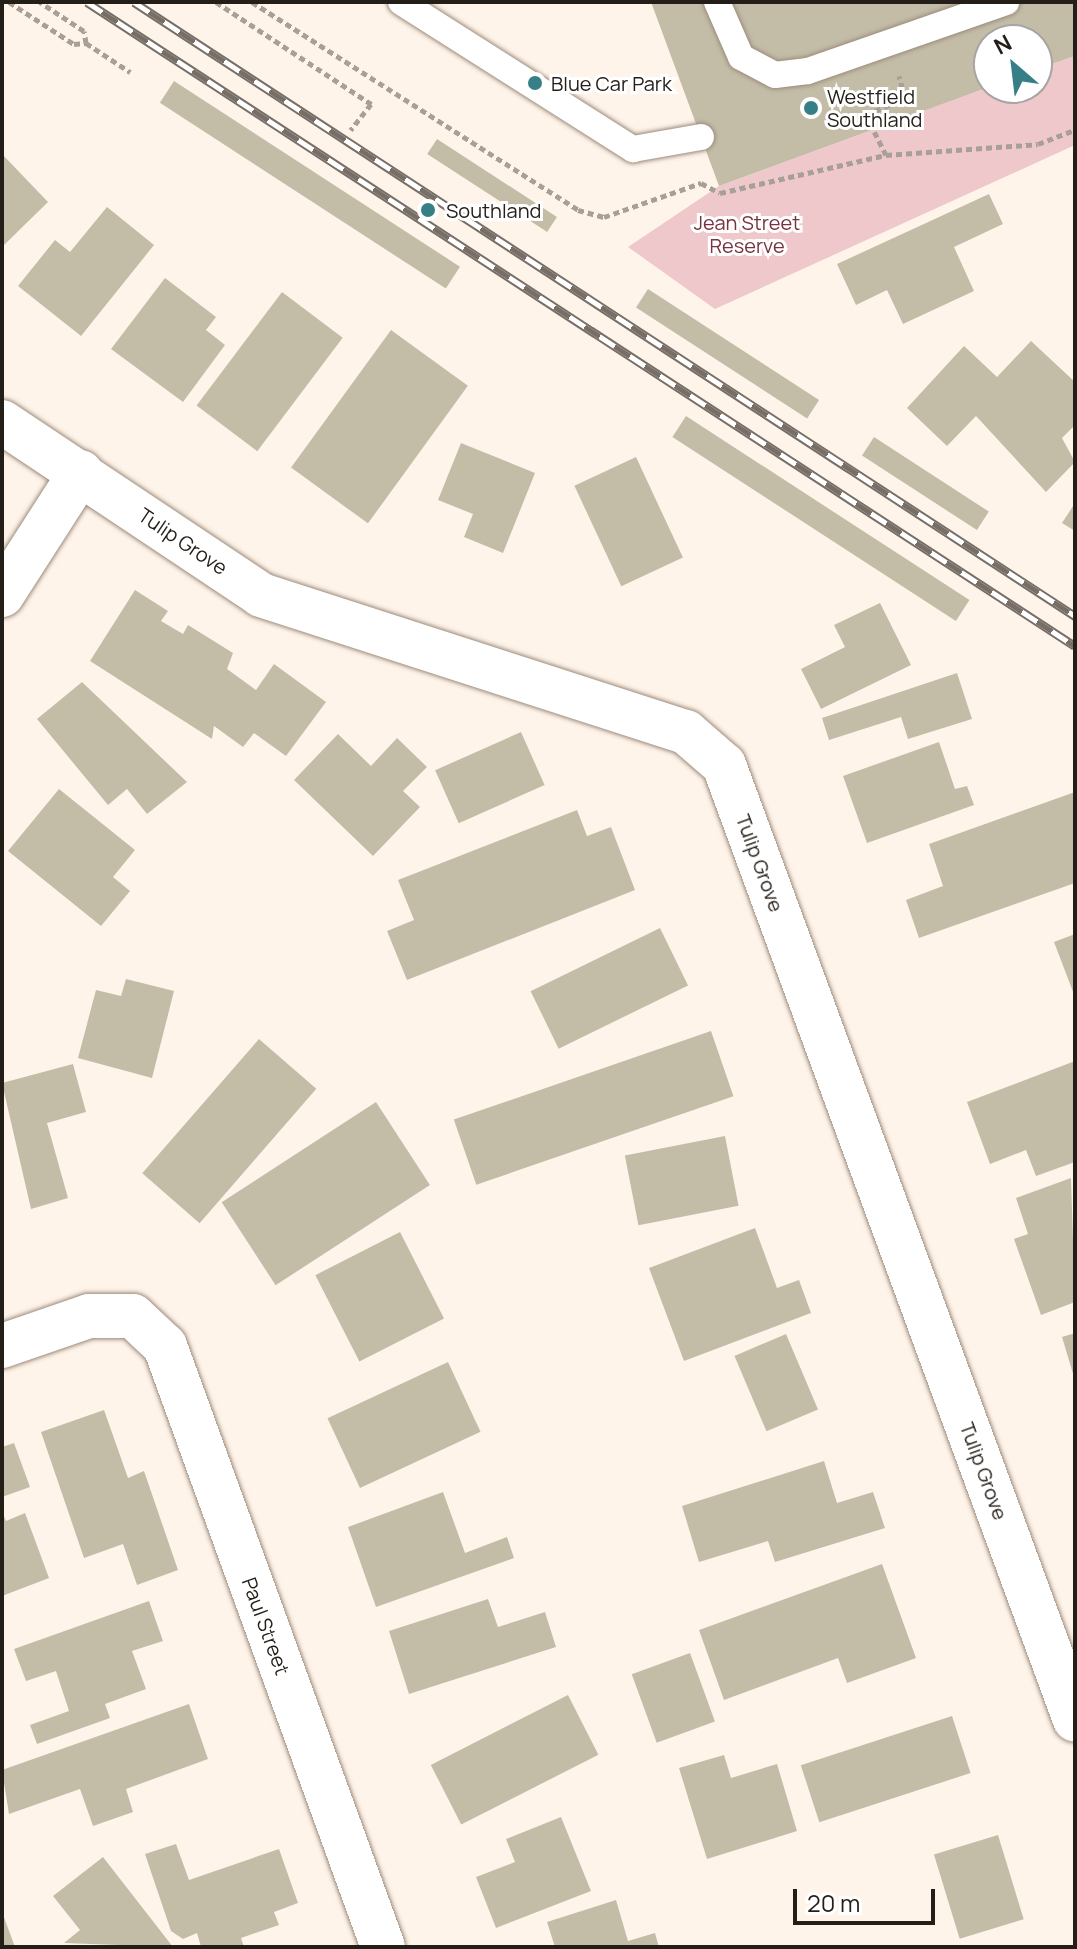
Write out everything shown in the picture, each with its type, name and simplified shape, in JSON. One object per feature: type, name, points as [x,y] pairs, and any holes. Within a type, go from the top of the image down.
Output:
[{"type":"street","name":"Tulip Grove","points":[[2,422],[261,595],[686,732],[724,765],[1075,1720]]},
{"type":"street","points":[[2,595],[81,472]]},
{"type":"street","name":"Paul Street","points":[[2,1346],[89,1316],[133,1316],[165,1346],[383,1947]]},
{"type":"lane","points":[[401,2],[633,149],[701,137]]},
{"type":"lane","points":[[717,2],[741,57],[775,75],[808,71],[1006,2]]},
{"type":"path","points":[[9,2],[74,44],[86,43],[130,72]]},
{"type":"path","points":[[40,2],[84,31],[86,43]]},
{"type":"path","points":[[216,2],[371,104],[351,130]]},
{"type":"path","points":[[252,2],[578,210],[604,217],[701,183],[720,193],[886,155],[1038,144],[1075,130]]},
{"type":"path","points":[[886,155],[866,115],[905,98],[897,67]]},
{"type":"green space","name":"Jean Street Reserve","points":[[1075,56],[1075,145],[715,309],[628,247],[719,186],[973,93],[973,104],[1053,104],[1053,64]]},
{"type":"building","name":"Blue Car Park","points":[[651,2],[1075,2],[1075,56],[1053,64],[1053,24],[973,24],[973,93],[719,186]]},
{"type":"building","points":[[174,81],[460,267],[446,289],[160,103]]},
{"type":"building","points":[[437,139],[557,217],[547,232],[427,154]]},
{"type":"building","points":[[2,154],[48,202],[2,247]]},
{"type":"building","points":[[989,194],[1003,224],[954,247],[974,291],[903,324],[887,290],[856,305],[837,264]]},
{"type":"building","points":[[107,207],[154,245],[81,336],[18,286],[55,240],[70,252]]},
{"type":"building","points":[[165,278],[216,317],[206,330],[225,345],[183,402],[111,349]]},
{"type":"building","points":[[648,289],[819,400],[807,419],[636,307]]},
{"type":"building","points":[[282,292],[343,338],[257,451],[197,405]]},
{"type":"building","points":[[391,330],[468,386],[368,523],[291,468]]},
{"type":"building","points":[[1031,341],[1075,382],[1075,425],[1062,438],[1075,462],[1046,492],[976,416],[947,446],[907,408],[964,346],[997,377]]},
{"type":"building","points":[[686,416],[969,600],[956,621],[672,437]]},
{"type":"building","points":[[874,437],[989,512],[977,530],[862,455]]},
{"type":"building","points":[[461,443],[535,473],[503,553],[464,537],[473,514],[438,500]]},
{"type":"building","points":[[636,457],[683,558],[621,586],[574,486]]},
{"type":"building","points":[[1075,503],[1075,531],[1062,523]]},
{"type":"building","points":[[135,590],[168,611],[161,621],[183,634],[188,625],[233,653],[227,669],[256,690],[274,664],[326,702],[286,756],[254,733],[243,747],[214,726],[212,739],[90,661]]},
{"type":"building","points":[[880,603],[911,665],[821,709],[801,669],[845,647],[834,625]]},
{"type":"building","points":[[957,673],[972,719],[908,739],[901,717],[829,740],[822,718]]},
{"type":"building","points":[[82,682],[187,782],[147,814],[127,789],[108,805],[37,719]]},
{"type":"building","points":[[521,732],[545,785],[459,823],[435,770]]},
{"type":"building","points":[[338,734],[371,766],[397,738],[427,767],[403,791],[420,807],[373,856],[294,780]]},
{"type":"building","points":[[939,742],[955,789],[967,786],[974,805],[867,843],[843,776]]},
{"type":"building","points":[[59,789],[135,850],[113,877],[130,891],[101,926],[8,851]]},
{"type":"building","points":[[1075,792],[1075,883],[919,938],[906,900],[943,886],[929,844]]},
{"type":"building","points":[[577,810],[587,836],[611,827],[635,890],[407,980],[387,931],[414,920],[398,880]]},
{"type":"building","points":[[660,928],[688,986],[559,1049],[531,991]]},
{"type":"building","points":[[1075,934],[1075,997],[1054,942]]},
{"type":"building","points":[[126,979],[174,991],[152,1078],[78,1058],[96,990],[121,996]]},
{"type":"building","points":[[711,1031],[733,1096],[476,1185],[454,1120]]},
{"type":"building","points":[[259,1039],[316,1089],[200,1223],[142,1173]]},
{"type":"building","points":[[1075,1061],[1075,1162],[1036,1176],[1026,1150],[990,1164],[967,1102]]},
{"type":"building","points":[[73,1064],[86,1112],[47,1123],[68,1198],[31,1209],[2,1083]]},
{"type":"building","points":[[376,1102],[430,1185],[276,1285],[222,1202]]},
{"type":"building","points":[[725,1136],[739,1206],[638,1225],[625,1155]]},
{"type":"building","points":[[1071,1178],[1075,1302],[1041,1315],[1014,1239],[1028,1234],[1016,1198]]},
{"type":"building","points":[[755,1228],[777,1288],[799,1280],[811,1313],[684,1361],[649,1268]]},
{"type":"building","points":[[400,1232],[444,1318],[359,1362],[315,1275]]},
{"type":"building","points":[[1075,1333],[1075,1377],[1074,1377],[1062,1337]]},
{"type":"building","points":[[786,1334],[818,1409],[766,1431],[734,1356]]},
{"type":"building","points":[[448,1362],[481,1432],[360,1488],[327,1418]]},
{"type":"building","points":[[104,1410],[128,1478],[144,1471],[178,1570],[137,1585],[123,1544],[84,1558],[41,1432]]},
{"type":"building","points":[[14,1443],[30,1487],[2,1497],[2,1447]]},
{"type":"building","points":[[824,1461],[837,1503],[873,1492],[885,1528],[775,1562],[768,1541],[699,1562],[682,1506]]},
{"type":"building","points":[[443,1492],[465,1553],[507,1537],[514,1558],[376,1607],[348,1527]]},
{"type":"building","points":[[2,1512],[6,1521],[25,1513],[49,1578],[2,1596]]},
{"type":"building","points":[[882,1564],[916,1658],[847,1683],[838,1658],[724,1700],[699,1630]]},
{"type":"building","points":[[488,1599],[498,1627],[545,1612],[556,1647],[409,1694],[389,1631]]},
{"type":"building","points":[[149,1601],[163,1641],[132,1651],[146,1689],[105,1704],[110,1718],[37,1744],[30,1725],[69,1711],[56,1671],[26,1681],[14,1649]]},
{"type":"building","points":[[690,1653],[715,1722],[657,1743],[632,1674]]},
{"type":"building","points":[[568,1695],[598,1755],[461,1825],[431,1765]]},
{"type":"building","points":[[189,1704],[208,1759],[126,1789],[133,1812],[93,1826],[80,1789],[9,1814],[2,1770]]},
{"type":"building","points":[[952,1716],[971,1773],[819,1822],[801,1765]]},
{"type":"building","points":[[724,1755],[731,1778],[777,1764],[797,1831],[707,1859],[679,1768]]},
{"type":"building","points":[[561,1817],[591,1891],[496,1928],[476,1877],[515,1862],[506,1839]]},
{"type":"building","points":[[998,1835],[1024,1919],[960,1939],[934,1855]]},
{"type":"building","points":[[176,1844],[189,1880],[279,1849],[298,1903],[274,1912],[279,1925],[241,1938],[244,1947],[201,1947],[197,1933],[183,1939],[171,1931],[145,1854]]},
{"type":"building","points":[[103,1857],[173,1947],[64,1943],[80,1930],[53,1896]]},
{"type":"building","points":[[616,1900],[628,1941],[655,1933],[659,1947],[555,1947],[547,1922]]},
{"type":"building","points":[[2,1912],[15,1947],[2,1947]]},
{"type":"railway","points":[[87,2],[1075,646]]},
{"type":"railway","points":[[134,2],[1075,616]]},
{"type":"place","name":"Blue Car Park","points":[[535,83]]},
{"type":"place","name":"Westfield Southland","points":[[811,108]]},
{"type":"place","name":"Southland","points":[[428,210]]}]
